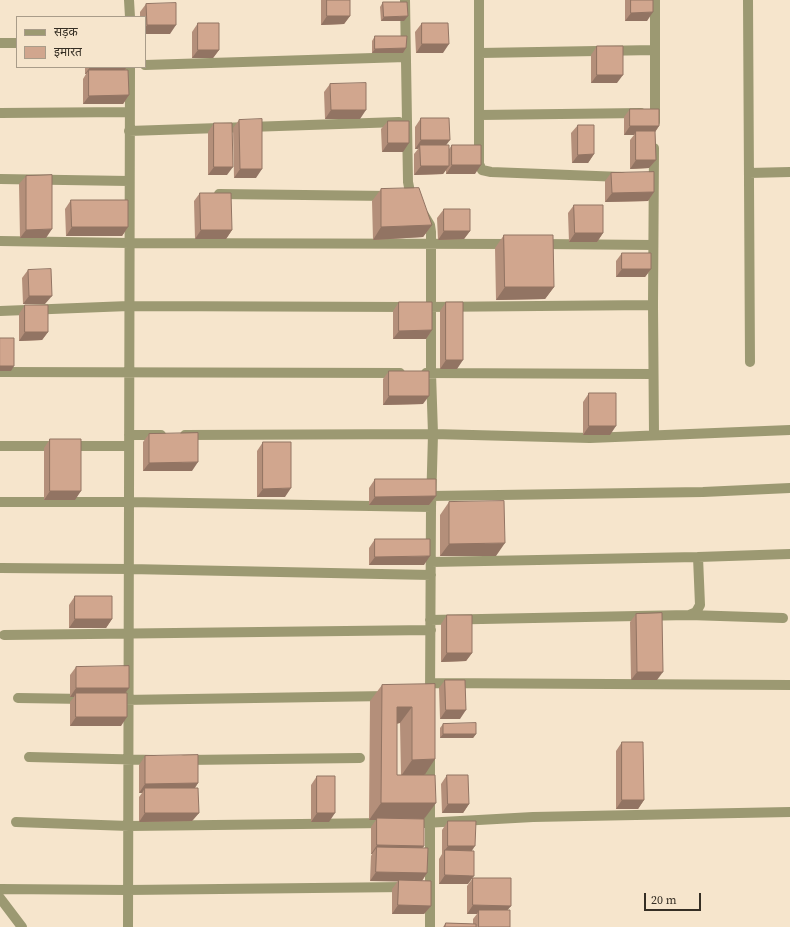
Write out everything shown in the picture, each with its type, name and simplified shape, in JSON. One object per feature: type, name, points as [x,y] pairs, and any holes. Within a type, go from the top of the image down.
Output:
[{"type":"street","points":[[129,0],[130,16]]},
{"type":"street","points":[[405,0],[408,182],[410,192],[430,225],[431,245],[431,373],[433,434],[431,496],[430,683],[427,694],[430,709]]},
{"type":"street","points":[[479,0],[479,164],[482,170],[490,172],[631,177]]},
{"type":"street","points":[[654,435],[653,245],[650,178],[655,113],[655,0]]},
{"type":"street","points":[[748,0],[750,362]]},
{"type":"street","points":[[0,43],[16,43]]},
{"type":"street","points":[[480,53],[655,50]]},
{"type":"street","points":[[146,65],[406,58]]},
{"type":"street","points":[[128,927],[130,68]]},
{"type":"street","points":[[0,113],[129,112]]},
{"type":"street","points":[[480,115],[655,113]]},
{"type":"street","points":[[129,131],[407,121]]},
{"type":"street","points":[[749,173],[790,172]]},
{"type":"street","points":[[0,179],[129,181]]},
{"type":"street","points":[[206,194],[413,196]]},
{"type":"street","points":[[0,241],[431,245],[653,245]]},
{"type":"street","points":[[0,311],[129,306],[432,307],[653,305]]},
{"type":"street","points":[[0,372],[653,374]]},
{"type":"street","points":[[129,435],[433,434],[590,438],[790,430]]},
{"type":"street","points":[[0,446],[129,446]]},
{"type":"street","points":[[431,496],[703,492],[790,488]]},
{"type":"street","points":[[0,502],[129,502],[431,507]]},
{"type":"street","points":[[431,562],[790,554]]},
{"type":"street","points":[[689,615],[696,612],[700,605],[698,557]]},
{"type":"street","points":[[0,568],[431,574]]},
{"type":"street","points":[[430,620],[689,615],[783,618]]},
{"type":"street","points":[[4,634],[431,630]]},
{"type":"street","points":[[430,683],[790,685]]},
{"type":"street","points":[[113,700],[401,695]]},
{"type":"street","points":[[18,698],[97,700]]},
{"type":"street","points":[[430,747],[430,823],[422,887],[430,927]]},
{"type":"street","points":[[29,757],[161,760]]},
{"type":"street","points":[[177,760],[360,758]]},
{"type":"street","points":[[415,823],[533,817],[790,812]]},
{"type":"street","points":[[16,822],[128,826],[399,823]]},
{"type":"street","points":[[0,889],[128,890],[422,887]]},
{"type":"street","points":[[0,898],[22,927]]},
{"type":"building","points":[[327,0],[350,0],[350,16],[327,16]]},
{"type":"building","points":[[631,0],[653,0],[653,12],[631,13]]},
{"type":"building","points":[[383,2],[407,2],[408,16],[384,17]]},
{"type":"building","points":[[176,3],[176,25],[147,25],[146,4]]},
{"type":"building","points":[[198,23],[219,23],[219,50],[198,50]]},
{"type":"building","points":[[422,23],[448,23],[449,44],[422,44]]},
{"type":"building","points":[[375,36],[407,36],[406,48],[375,49]]},
{"type":"building","points":[[597,46],[623,46],[623,75],[597,75]]},
{"type":"building","points":[[89,70],[128,70],[129,95],[89,96]]},
{"type":"building","points":[[366,83],[366,110],[331,110],[330,84]]},
{"type":"building","points":[[630,109],[659,109],[659,126],[630,126]]},
{"type":"building","points":[[421,118],[449,118],[450,140],[421,140]]},
{"type":"building","points":[[262,119],[262,169],[240,169],[239,120]]},
{"type":"building","points":[[388,121],[409,121],[409,143],[388,143]]},
{"type":"building","points":[[214,123],[232,123],[233,167],[214,167]]},
{"type":"building","points":[[578,125],[594,125],[594,154],[578,155]]},
{"type":"building","points":[[636,131],[655,131],[656,160],[636,160]]},
{"type":"building","points":[[420,145],[449,145],[449,166],[421,166]]},
{"type":"building","points":[[452,145],[481,145],[481,165],[452,165]]},
{"type":"building","points":[[654,172],[654,192],[612,193],[611,173]]},
{"type":"building","points":[[52,175],[52,229],[26,230],[26,176]]},
{"type":"building","points":[[419,188],[432,225],[381,227],[381,189]]},
{"type":"building","points":[[200,193],[231,193],[232,230],[201,230]]},
{"type":"building","points":[[71,200],[128,200],[128,227],[72,227]]},
{"type":"building","points":[[574,205],[603,205],[603,233],[575,233]]},
{"type":"building","points":[[444,209],[470,209],[470,231],[444,231]]},
{"type":"building","points":[[504,235],[553,235],[554,287],[505,287]]},
{"type":"building","points":[[622,253],[651,253],[651,269],[622,269]]},
{"type":"building","points":[[51,269],[52,296],[29,296],[28,270]]},
{"type":"building","points":[[399,302],[432,302],[432,330],[399,331]]},
{"type":"building","points":[[446,302],[463,302],[463,360],[446,360]]},
{"type":"building","points":[[25,305],[48,305],[48,332],[25,332]]},
{"type":"building","points":[[0,338],[14,338],[14,366],[0,366]]},
{"type":"building","points":[[389,371],[429,371],[429,396],[389,396]]},
{"type":"building","points":[[589,393],[616,393],[616,426],[589,426]]},
{"type":"building","points":[[198,433],[198,462],[149,463],[149,434]]},
{"type":"building","points":[[50,439],[81,439],[81,491],[50,491]]},
{"type":"building","points":[[263,442],[291,442],[291,488],[263,489]]},
{"type":"building","points":[[375,479],[436,479],[436,496],[375,497]]},
{"type":"building","points":[[504,501],[505,543],[449,544],[449,502]]},
{"type":"building","points":[[375,539],[430,539],[430,556],[375,557]]},
{"type":"building","points":[[75,596],[112,596],[112,619],[75,619]]},
{"type":"building","points":[[662,613],[663,672],[637,672],[636,614]]},
{"type":"building","points":[[447,615],[472,615],[472,653],[447,653]]},
{"type":"building","points":[[129,666],[129,688],[76,688],[76,667]]},
{"type":"building","points":[[445,680],[465,680],[466,710],[446,710]]},
{"type":"building","points":[[435,684],[435,759],[412,760],[412,707],[397,707],[397,775],[435,775],[436,803],[381,803],[382,685]]},
{"type":"building","points":[[76,693],[127,693],[127,717],[76,717]]},
{"type":"building","points":[[476,723],[476,734],[443,734],[443,724]]},
{"type":"building","points":[[622,742],[643,742],[644,800],[622,800]]},
{"type":"building","points":[[198,755],[198,783],[145,784],[145,756]]},
{"type":"building","points":[[447,775],[468,775],[469,804],[448,804]]},
{"type":"building","points":[[317,776],[335,776],[335,813],[317,813]]},
{"type":"building","points":[[145,788],[198,788],[199,813],[145,813]]},
{"type":"building","points":[[377,818],[424,819],[424,846],[377,845]]},
{"type":"building","points":[[448,821],[476,821],[475,846],[448,846]]},
{"type":"building","points":[[377,847],[428,848],[427,873],[376,872]]},
{"type":"building","points":[[445,850],[474,851],[474,876],[445,875]]},
{"type":"building","points":[[473,878],[511,878],[511,906],[473,905]]},
{"type":"building","points":[[399,880],[431,881],[431,906],[398,905]]},
{"type":"building","points":[[479,910],[510,910],[510,927],[479,927]]},
{"type":"building","points":[[446,923],[476,924],[476,927],[445,927]]}]
